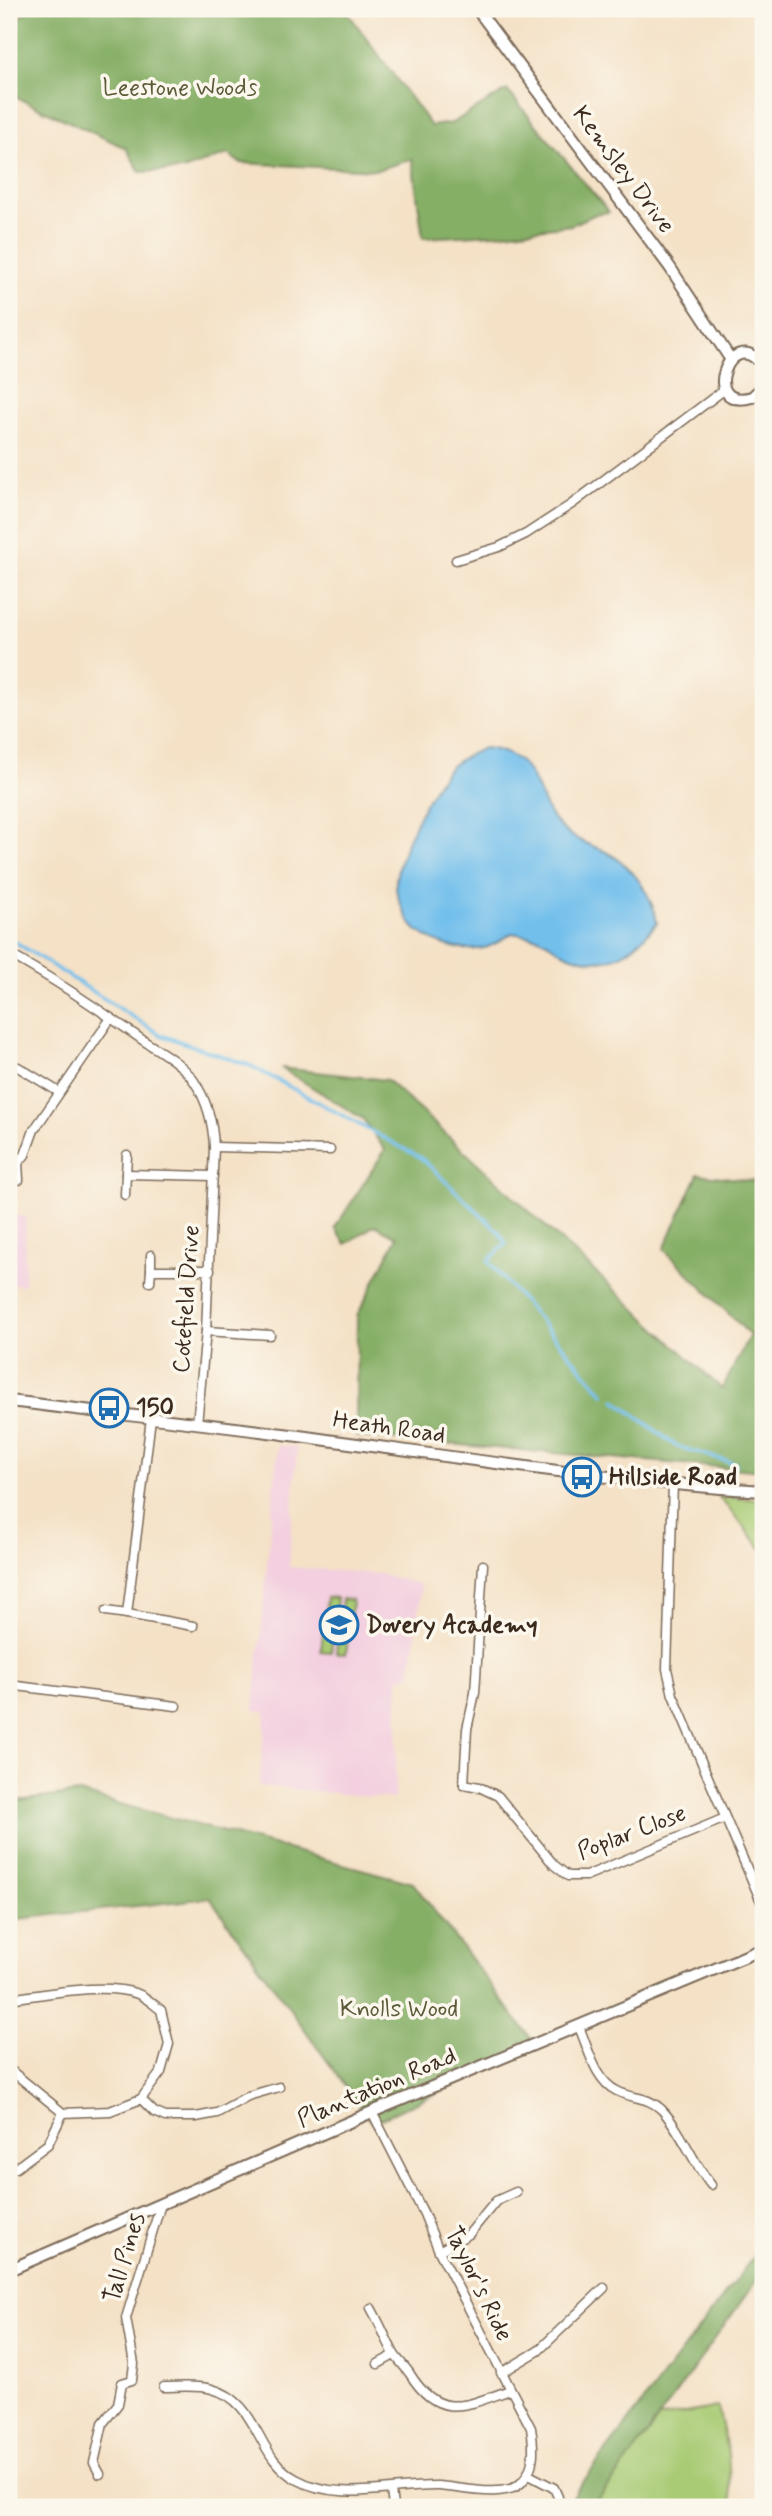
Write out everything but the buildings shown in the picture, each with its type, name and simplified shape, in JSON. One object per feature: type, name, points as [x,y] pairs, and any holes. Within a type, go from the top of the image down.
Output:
[{"type":"street","name":"Kemsley Drive","points":[[477,9],[669,266],[731,360]]},
{"type":"street","points":[[761,394],[741,399],[731,394],[722,374],[731,360],[741,356],[752,357],[763,367]]},
{"type":"street","points":[[456,560],[499,547],[526,534],[572,504],[726,388]]},
{"type":"street","name":"Cotefield Drive","points":[[9,954],[173,1060],[192,1079],[205,1100],[214,1126],[214,1147],[210,1270],[197,1424]]},
{"type":"street","points":[[19,1180],[13,1164],[25,1155],[34,1130],[111,1018]]},
{"type":"street","points":[[9,1064],[59,1092]]},
{"type":"street","points":[[214,1147],[330,1150]]},
{"type":"street","points":[[125,1195],[127,1154]]},
{"type":"street","points":[[127,1174],[213,1176]]},
{"type":"street","points":[[150,1282],[151,1255]]},
{"type":"street","points":[[151,1270],[210,1270]]},
{"type":"street","points":[[206,1331],[270,1335]]},
{"type":"street","name":"Heath Road","points":[[9,1401],[436,1456],[763,1491]]},
{"type":"street","points":[[127,1614],[151,1418]]},
{"type":"street","points":[[673,1483],[667,1670],[673,1695],[763,1906]]},
{"type":"street","name":"Poplar Close","points":[[483,1565],[475,1693],[459,1784],[479,1787],[498,1796],[554,1865],[568,1876],[586,1876],[725,1818]]},
{"type":"street","points":[[106,1611],[193,1626]]},
{"type":"street","points":[[9,1685],[176,1706]]},
{"type":"street","name":"Plantation Road","points":[[9,2270],[372,2112],[763,1949]]},
{"type":"street","points":[[9,2005],[15,1998],[86,1990],[119,1990],[140,1994],[161,2010],[169,2044],[161,2072],[141,2099],[110,2110],[63,2113],[9,2069]]},
{"type":"street","points":[[579,2027],[601,2077],[616,2091],[645,2098],[662,2110],[699,2171],[711,2185]]},
{"type":"street","points":[[141,2099],[154,2112],[166,2117],[196,2117],[216,2113],[248,2096],[279,2087]]},
{"type":"street","name":"Taylor's Ride","points":[[372,2112],[424,2214],[439,2252],[531,2428],[535,2452],[527,2474]]},
{"type":"street","points":[[16,2168],[48,2144],[63,2113]]},
{"type":"street","points":[[439,2252],[469,2234],[496,2201],[516,2192]]},
{"type":"street","name":"Tall Pines","points":[[100,2474],[94,2463],[103,2423],[118,2404],[122,2383],[132,2380],[134,2364],[126,2318],[161,2204]]},
{"type":"street","points":[[501,2372],[538,2351],[604,2288]]},
{"type":"street","points":[[371,2308],[394,2355],[419,2390],[429,2399],[443,2405],[463,2405],[510,2390]]},
{"type":"street","points":[[378,2364],[394,2355]]},
{"type":"street","points":[[164,2387],[210,2388],[233,2397],[249,2415],[274,2462],[296,2479],[360,2492],[437,2486],[491,2491],[508,2490],[521,2484],[527,2474],[554,2488],[558,2497]]},
{"type":"street","points":[[391,2490],[393,2507]]},
{"type":"shaded area","points":[[9,1214],[26,1217],[24,1285],[9,1284]]},
{"type":"shaded area","name":"Dovery Academy","points":[[278,1445],[297,1447],[289,1567],[380,1574],[420,1584],[419,1617],[410,1676],[399,1678],[395,1799],[259,1786],[266,1712],[254,1710]]},
{"type":"green space","name":"Leestone Woods","points":[[30,9],[345,9],[431,126],[452,123],[507,90],[609,212],[596,214],[571,225],[495,234],[423,238],[412,159],[377,170],[240,163],[228,154],[183,170],[140,172],[126,148],[9,94],[9,25]]},
{"type":"green space","points":[[281,1068],[387,1080],[722,1389],[750,1335],[664,1249],[698,1174],[763,1182],[763,1471],[356,1436],[357,1316],[397,1237],[375,1225],[346,1244],[335,1228],[385,1150],[363,1119]]},
{"type":"green space","points":[[719,1497],[763,1500],[763,1550]]},
{"type":"green space","points":[[327,1597],[337,1598],[331,1652],[321,1651]]},
{"type":"green space","points":[[342,1599],[352,1600],[346,1654],[336,1653]]},
{"type":"green space","name":"Knolls Wood","points":[[79,1793],[413,1883],[537,2046],[372,2123],[210,1898],[9,1920],[9,1802]]},
{"type":"green space","points":[[763,2244],[763,2271],[620,2472],[591,2507],[564,2507]]},
{"type":"green space","points":[[718,2407],[728,2454],[732,2507],[591,2507],[659,2418]]},
{"type":"water","points":[[484,748],[504,752],[517,760],[527,769],[545,806],[566,832],[614,856],[632,872],[646,891],[657,923],[626,952],[604,960],[591,961],[563,952],[539,938],[512,933],[488,947],[458,948],[433,940],[411,923],[401,905],[396,888],[407,842],[424,805],[443,775],[451,766]]},
{"type":"waterway","points":[[9,938],[161,1035],[251,1066],[421,1158],[499,1232],[506,1244],[488,1261],[604,1394]]},
{"type":"waterway","points":[[615,1400],[676,1446],[736,1464]]},
{"type":"place","name":"150","points":[[109,1408]]},
{"type":"place","name":"Hillside Road","points":[[582,1477]]},
{"type":"place","name":"Dovery Academy","points":[[339,1625]]}]
